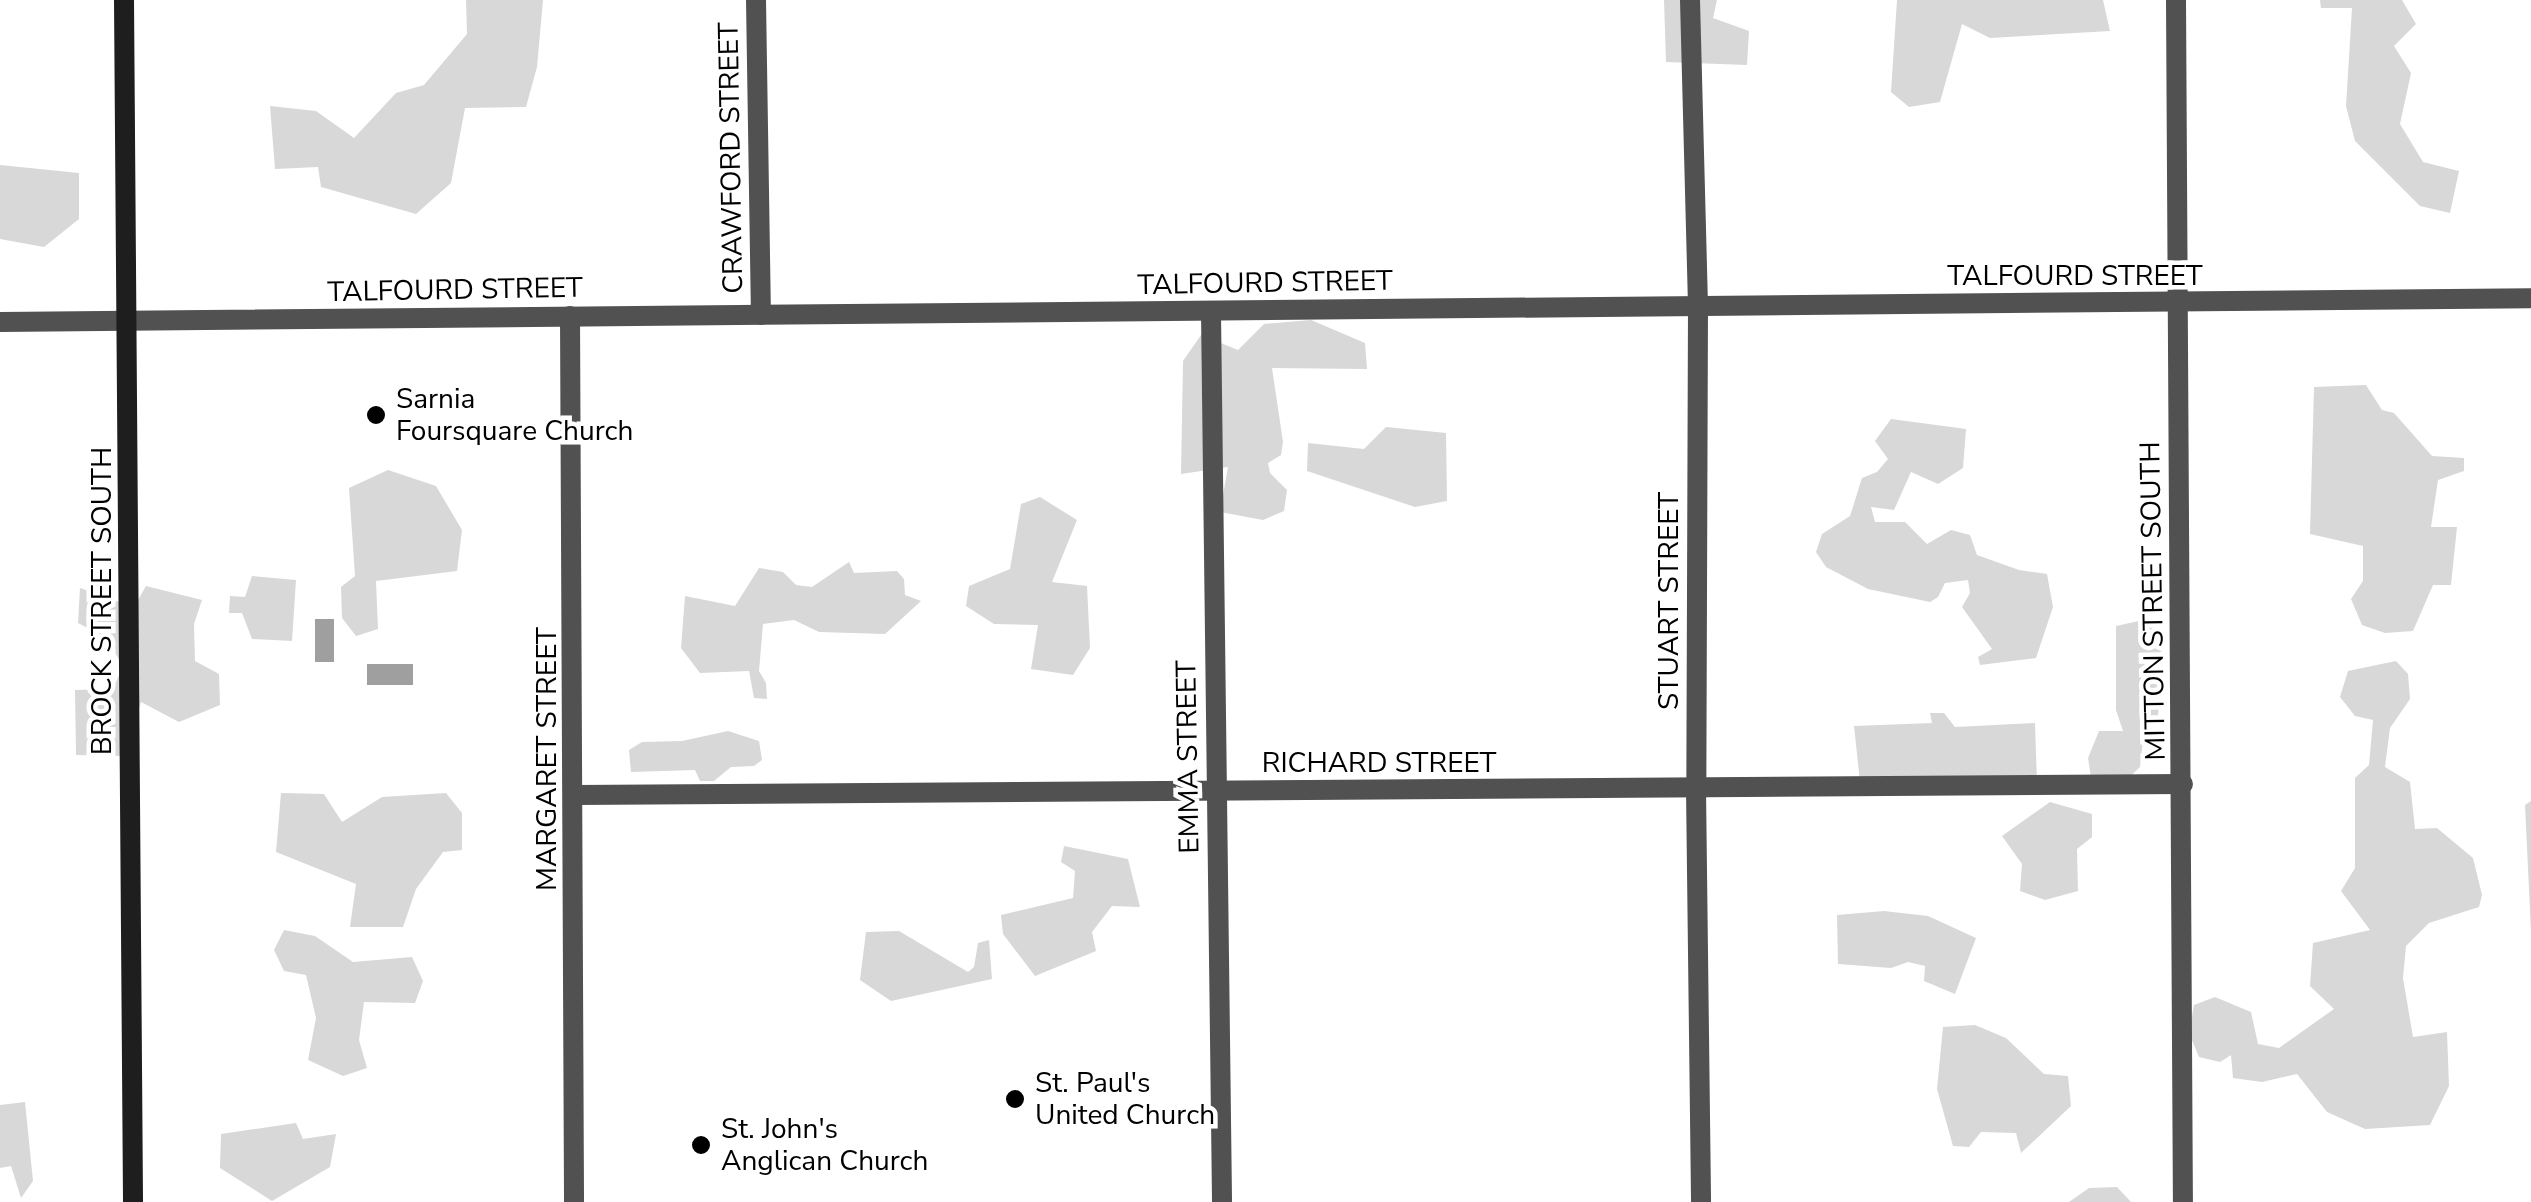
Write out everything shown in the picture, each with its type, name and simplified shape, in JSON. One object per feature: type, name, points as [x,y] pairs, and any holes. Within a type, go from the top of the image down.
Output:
[{"type":"main road","name":"BROCK STREET SOUTH","points":[[124,0],[134,1202]]},
{"type":"street","name":"CRAWFORD STREET","points":[[756,0],[761,315]]},
{"type":"street","name":"STUART STREET","points":[[1690,0],[1698,306],[1696,789],[1701,1202]]},
{"type":"street","name":"MITTON STREET SOUTH","points":[[2176,0],[2183,1202]]},
{"type":"street","name":"TALFOURD STREET","points":[[0,322],[2531,298]]},
{"type":"street","name":"EMMA STREET","points":[[1210,312],[1222,1202]]},
{"type":"street","name":"MARGARET STREET","points":[[570,316],[574,1202]]},
{"type":"street","name":"RICHARD STREET","points":[[575,795],[2183,784]]},
{"type":"shaded area","points":[[466,0],[543,0],[537,67],[526,107],[465,108],[451,183],[416,214],[321,187],[318,167],[275,169],[270,106],[316,111],[354,138],[396,93],[424,85],[467,34]]},
{"type":"shaded area","points":[[1664,0],[1717,0],[1713,18],[1749,31],[1747,65],[1666,62]]},
{"type":"shaded area","points":[[1897,0],[2103,0],[2110,31],[1990,38],[1962,24],[1940,102],[1909,107],[1891,92]]},
{"type":"shaded area","points":[[2320,0],[2402,0],[2416,24],[2394,46],[2411,73],[2400,124],[2423,162],[2459,171],[2450,213],[2420,206],[2355,141],[2346,106],[2352,8],[2321,8]]},
{"type":"shaded area","points":[[0,165],[79,173],[79,219],[44,247],[0,239]]},
{"type":"shaded area","points":[[1311,320],[1365,343],[1367,369],[1272,368],[1283,442],[1281,455],[1268,463],[1270,473],[1287,490],[1284,511],[1263,520],[1220,512],[1228,467],[1181,474],[1183,361],[1201,335],[1238,350],[1264,324]]},
{"type":"shaded area","points":[[2366,385],[2382,410],[2394,413],[2432,456],[2464,458],[2464,471],[2438,480],[2431,527],[2457,527],[2451,585],[2433,585],[2413,631],[2385,633],[2362,625],[2351,599],[2363,581],[2363,546],[2310,534],[2314,387]]},
{"type":"shaded area","points":[[1891,419],[1966,429],[1963,468],[1938,484],[1911,472],[1894,510],[1871,507],[1875,522],[1905,522],[1927,544],[1951,530],[1970,535],[1977,555],[2019,570],[2047,574],[2053,607],[2036,658],[1980,665],[1978,657],[1992,649],[1962,607],[1970,593],[1968,580],[1945,583],[1938,597],[1930,602],[1868,589],[1826,567],[1816,552],[1822,534],[1850,516],[1862,478],[1877,472],[1888,459],[1875,441]]},
{"type":"shaded area","points":[[1386,427],[1446,433],[1447,501],[1415,507],[1307,471],[1308,443],[1364,449]]},
{"type":"shaded area","points":[[388,470],[436,486],[462,530],[457,571],[376,581],[378,629],[356,636],[342,618],[341,587],[355,576],[349,488]]},
{"type":"shaded area","points":[[1040,497],[1077,520],[1052,582],[1087,586],[1090,648],[1073,675],[1031,669],[1038,625],[994,624],[966,606],[969,586],[1010,569],[1021,504]]},
{"type":"shaded area","points":[[849,562],[854,573],[897,571],[904,579],[905,595],[921,601],[885,634],[819,632],[794,620],[763,624],[759,671],[766,683],[767,699],[754,698],[749,671],[700,673],[681,648],[685,596],[735,606],[759,568],[783,572],[796,585],[812,587]]},
{"type":"shaded area","points":[[252,576],[296,580],[292,641],[252,639],[242,613],[229,613],[230,596],[245,597]]},
{"type":"shaded area","points":[[146,586],[202,600],[194,624],[195,661],[219,674],[220,705],[179,722],[141,702],[125,756],[76,755],[75,690],[113,689],[123,666],[105,637],[78,623],[80,588],[134,607]]},
{"type":"shaded area","points":[[2157,617],[2164,641],[2158,716],[2144,732],[2140,767],[2116,790],[2093,791],[2088,758],[2099,731],[2123,731],[2116,710],[2116,626]]},
{"type":"shaded area","points":[[315,619],[334,619],[334,662],[315,662]]},
{"type":"shaded area","points":[[2396,661],[2408,674],[2410,699],[2390,728],[2385,767],[2410,782],[2415,829],[2437,828],[2473,858],[2482,895],[2479,907],[2429,923],[2406,946],[2403,978],[2413,1037],[2447,1032],[2449,1086],[2430,1125],[2365,1129],[2327,1112],[2297,1074],[2262,1082],[2233,1078],[2231,1055],[2220,1062],[2199,1057],[2189,1033],[2194,1005],[2215,997],[2251,1012],[2258,1044],[2279,1048],[2334,1009],[2310,986],[2313,943],[2370,930],[2341,891],[2355,868],[2355,778],[2369,765],[2373,720],[2355,716],[2340,697],[2348,671]]},
{"type":"shaded area","points":[[367,664],[413,664],[413,685],[367,685]]},
{"type":"shaded area","points":[[1930,713],[1944,713],[1955,727],[2035,723],[2037,783],[1860,782],[1854,726],[1932,723]]},
{"type":"shaded area","points":[[728,731],[759,741],[762,760],[754,766],[731,767],[714,781],[700,781],[695,770],[631,772],[629,750],[642,742],[682,741]]},
{"type":"shaded area","points":[[281,793],[324,794],[342,822],[382,797],[446,793],[462,813],[462,850],[443,852],[416,889],[403,927],[350,927],[356,884],[276,852]]},
{"type":"shaded area","points":[[2531,801],[2531,932],[2525,805]]},
{"type":"shaded area","points":[[2050,802],[2092,814],[2092,837],[2077,849],[2078,891],[2045,900],[2020,891],[2022,864],[2002,836]]},
{"type":"shaded area","points":[[1064,846],[1128,859],[1140,907],[1112,906],[1092,932],[1096,951],[1035,976],[1003,934],[1001,915],[1073,898],[1075,871],[1061,862]]},
{"type":"shaded area","points":[[1884,911],[1928,916],[1976,938],[1955,994],[1924,981],[1925,966],[1908,962],[1891,968],[1838,964],[1837,915]]},
{"type":"shaded area","points":[[284,930],[315,936],[353,962],[412,957],[423,981],[415,1003],[364,1002],[359,1040],[367,1068],[343,1076],[308,1060],[316,1018],[306,975],[284,971],[274,950]]},
{"type":"shaded area","points":[[899,931],[968,972],[974,967],[978,943],[989,940],[992,979],[891,1001],[860,980],[866,932]]},
{"type":"shaded area","points":[[1975,1025],[2006,1038],[2044,1074],[2068,1076],[2071,1106],[2021,1153],[2016,1133],[1981,1132],[1969,1147],[1953,1146],[1937,1089],[1943,1027]]},
{"type":"shaded area","points":[[25,1102],[33,1181],[21,1198],[11,1166],[0,1168],[0,1105]]},
{"type":"shaded area","points":[[296,1123],[303,1139],[336,1134],[330,1167],[272,1201],[220,1168],[221,1134]]},
{"type":"shaded area","points":[[2117,1187],[2131,1202],[2069,1202],[2089,1188]]},
{"type":"place","name":"Sarnia Foursquare Church","points":[[376,415]]},
{"type":"place","name":"St. Paul's United Church","points":[[1015,1099]]},
{"type":"place","name":"St. John's Anglican Church","points":[[701,1145]]}]
